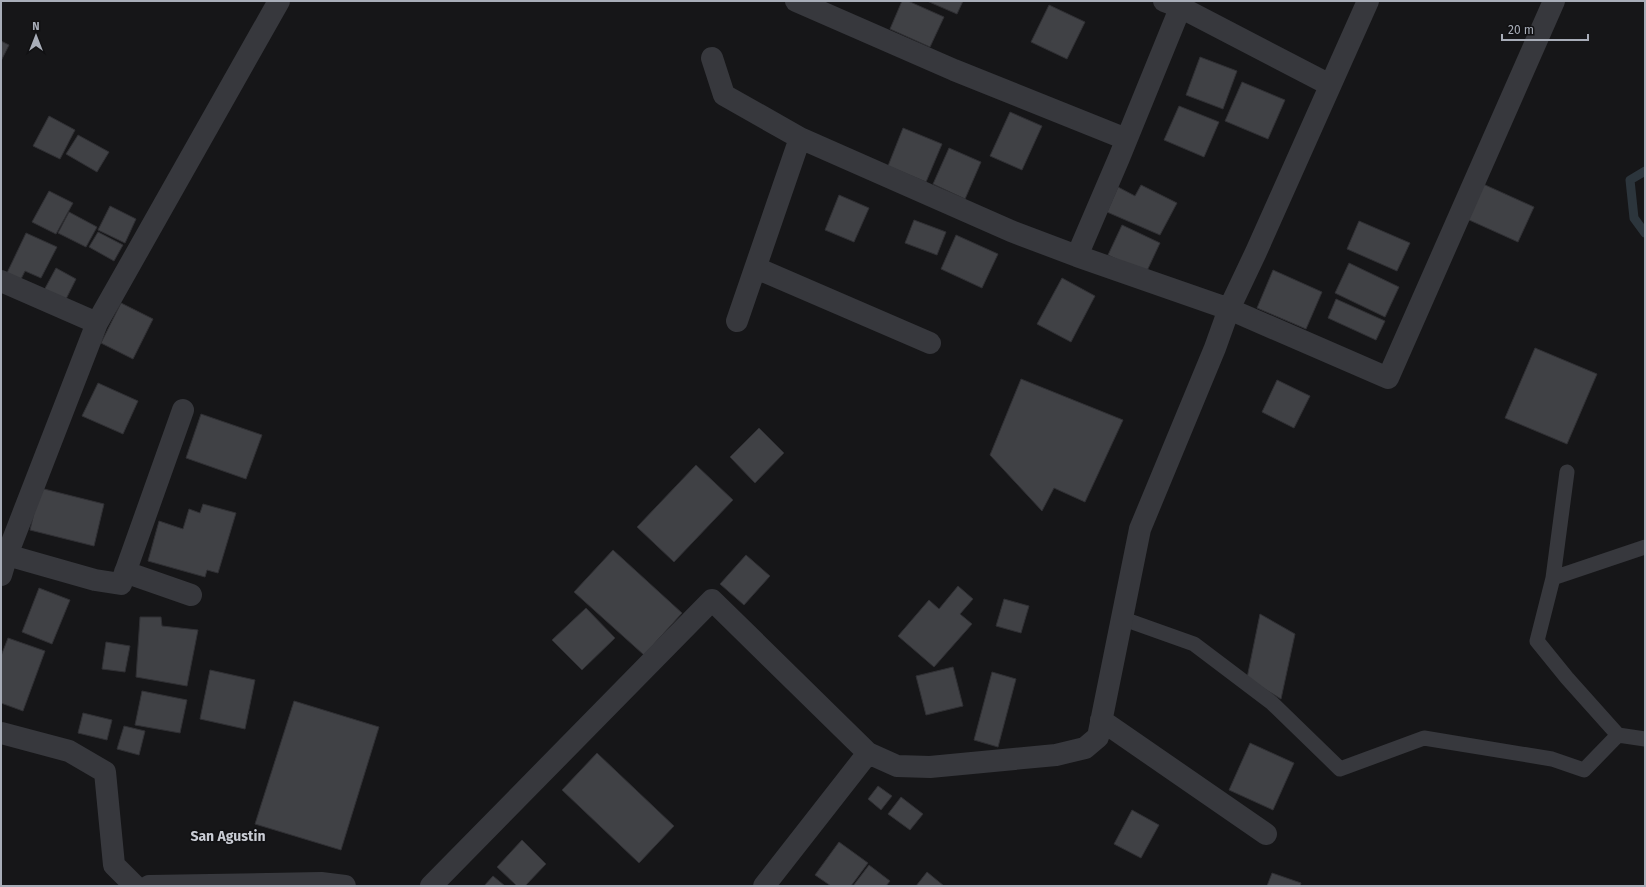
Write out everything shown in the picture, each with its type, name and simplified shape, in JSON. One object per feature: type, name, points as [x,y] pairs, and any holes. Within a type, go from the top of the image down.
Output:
[{"type":"street","points":[[183,410],[121,584],[4,565],[97,323],[279,1]]},
{"type":"street","points":[[796,1],[954,70],[1126,139]]},
{"type":"street","points":[[432,886],[712,600],[868,753],[897,766],[930,767],[1056,755],[1085,748],[1098,736],[1120,618],[1140,528],[1229,309],[1368,1]]},
{"type":"street","points":[[712,58],[724,95],[800,138],[1004,228],[1077,256],[1229,309],[1388,378],[1554,1]]},
{"type":"street","points":[[1077,256],[1126,139],[1176,3],[1330,85]]},
{"type":"street","points":[[737,320],[800,138]]},
{"type":"street","points":[[756,268],[930,342]]},
{"type":"street","points":[[1,281],[97,323]]},
{"type":"street","points":[[125,572],[191,596]]},
{"type":"street","points":[[1101,720],[1266,834]]},
{"type":"street","points":[[1,733],[69,751],[105,772],[114,865],[135,886]]},
{"type":"street","points":[[764,886],[868,753]]},
{"type":"street","points":[[149,886],[321,883],[345,886]]},
{"type":"lane","points":[[1567,472],[1553,578],[1537,641],[1567,678],[1618,735],[1645,739]]},
{"type":"lane","points":[[1553,578],[1645,547]]},
{"type":"lane","points":[[1120,618],[1194,644],[1272,703],[1340,769],[1424,738],[1552,759],[1584,770],[1618,735]]},
{"type":"building","points":[[902,1],[908,1],[944,17],[930,47],[890,29]]},
{"type":"building","points":[[927,1],[963,1],[957,14]]},
{"type":"building","points":[[1049,5],[1085,22],[1067,59],[1031,42]]},
{"type":"building","points":[[1,41],[9,45],[1,61]]},
{"type":"building","points":[[1200,57],[1237,71],[1223,109],[1186,95]]},
{"type":"building","points":[[1242,82],[1285,100],[1268,139],[1225,121]]},
{"type":"building","points":[[1179,106],[1219,122],[1204,157],[1164,140]]},
{"type":"building","points":[[1010,112],[1042,126],[1022,170],[990,156]]},
{"type":"building","points":[[49,116],[75,130],[60,159],[33,146]]},
{"type":"building","points":[[903,128],[942,144],[926,182],[888,166]]},
{"type":"building","points":[[78,135],[109,152],[97,172],[66,154]]},
{"type":"building","points":[[949,148],[981,162],[965,199],[933,184]]},
{"type":"building","points":[[1483,184],[1534,207],[1518,242],[1467,219]]},
{"type":"building","points":[[1141,185],[1177,203],[1160,235],[1107,212],[1118,187],[1135,196]]},
{"type":"building","points":[[49,191],[73,203],[56,234],[32,222]]},
{"type":"building","points":[[839,195],[869,208],[854,242],[825,230]]},
{"type":"building","points":[[110,206],[136,219],[125,243],[98,230]]},
{"type":"building","points":[[69,212],[97,227],[86,247],[58,233]]},
{"type":"building","points":[[914,220],[946,232],[937,255],[905,243]]},
{"type":"building","points":[[1359,221],[1410,243],[1397,271],[1347,249]]},
{"type":"building","points":[[1122,225],[1160,243],[1146,273],[1108,255]]},
{"type":"building","points":[[98,232],[123,245],[114,261],[89,247]]},
{"type":"building","points":[[26,233],[57,247],[41,278],[25,271],[20,281],[6,275]]},
{"type":"building","points":[[956,235],[998,254],[982,288],[941,269]]},
{"type":"building","points":[[1349,263],[1399,287],[1385,317],[1335,293]]},
{"type":"building","points":[[56,268],[76,279],[63,305],[42,294]]},
{"type":"building","points":[[1273,270],[1322,292],[1306,329],[1257,308]]},
{"type":"building","points":[[1062,278],[1095,296],[1071,342],[1037,324]]},
{"type":"building","points":[[1336,299],[1385,321],[1376,340],[1328,318]]},
{"type":"building","points":[[121,303],[153,319],[133,359],[101,343]]},
{"type":"building","points":[[1535,348],[1597,374],[1567,444],[1505,418]]},
{"type":"building","points":[[1021,379],[1123,420],[1085,502],[1054,488],[1042,511],[990,455]]},
{"type":"building","points":[[1277,380],[1310,396],[1294,428],[1262,412]]},
{"type":"building","points":[[98,383],[138,401],[123,434],[82,416]]},
{"type":"building","points":[[201,414],[262,435],[246,479],[186,458]]},
{"type":"building","points":[[759,428],[784,453],[755,483],[730,457]]},
{"type":"building","points":[[696,465],[733,500],[674,562],[637,527]]},
{"type":"building","points":[[40,488],[104,504],[94,546],[30,530]]},
{"type":"building","points":[[203,504],[236,513],[218,573],[207,570],[205,577],[148,561],[159,521],[183,529],[189,509],[200,513]]},
{"type":"building","points":[[613,550],[682,613],[644,655],[574,592]]},
{"type":"building","points":[[746,555],[770,576],[744,605],[720,584]]},
{"type":"building","points":[[958,586],[973,599],[960,614],[972,624],[934,667],[898,636],[929,600],[939,609]]},
{"type":"building","points":[[39,588],[70,600],[52,644],[22,632]]},
{"type":"building","points":[[1004,599],[1029,606],[1021,633],[996,626]]},
{"type":"building","points":[[586,608],[615,638],[582,670],[552,640]]},
{"type":"building","points":[[1260,614],[1295,634],[1281,699],[1247,678]]},
{"type":"building","points":[[140,617],[161,617],[162,626],[198,630],[187,686],[136,677]]},
{"type":"building","points":[[8,638],[45,651],[23,711],[1,703],[1,656]]},
{"type":"building","points":[[106,642],[130,646],[125,672],[102,669]]},
{"type":"building","points":[[953,667],[963,706],[926,715],[916,676]]},
{"type":"building","points":[[210,670],[255,680],[245,729],[200,719]]},
{"type":"building","points":[[992,672],[1016,679],[998,747],[974,740]]},
{"type":"building","points":[[142,691],[187,700],[180,733],[135,725]]},
{"type":"building","points":[[294,701],[379,727],[341,850],[255,824]]},
{"type":"building","points":[[83,713],[112,720],[107,740],[78,733]]},
{"type":"building","points":[[124,726],[145,731],[139,755],[117,749]]},
{"type":"building","points":[[1250,743],[1294,763],[1273,810],[1229,790]]},
{"type":"building","points":[[597,753],[674,826],[639,863],[562,790]]},
{"type":"building","points":[[878,786],[892,796],[881,810],[868,799]]},
{"type":"building","points":[[901,797],[923,814],[910,830],[888,814]]},
{"type":"building","points":[[1132,810],[1159,825],[1141,858],[1114,844]]},
{"type":"building","points":[[522,840],[546,864],[525,886],[517,886],[497,867]]},
{"type":"building","points":[[839,842],[868,863],[851,886],[831,886],[815,875]]},
{"type":"building","points":[[869,865],[890,881],[886,886],[853,886]]},
{"type":"building","points":[[927,872],[944,886],[916,886]]},
{"type":"building","points":[[1272,873],[1301,883],[1300,886],[1267,886]]},
{"type":"building","points":[[493,876],[505,886],[484,886]]},
{"type":"waterway","points":[[1645,171],[1630,180],[1634,218],[1645,233]]},
{"type":"district","name":"San Agustin","points":[[228,836]]}]
